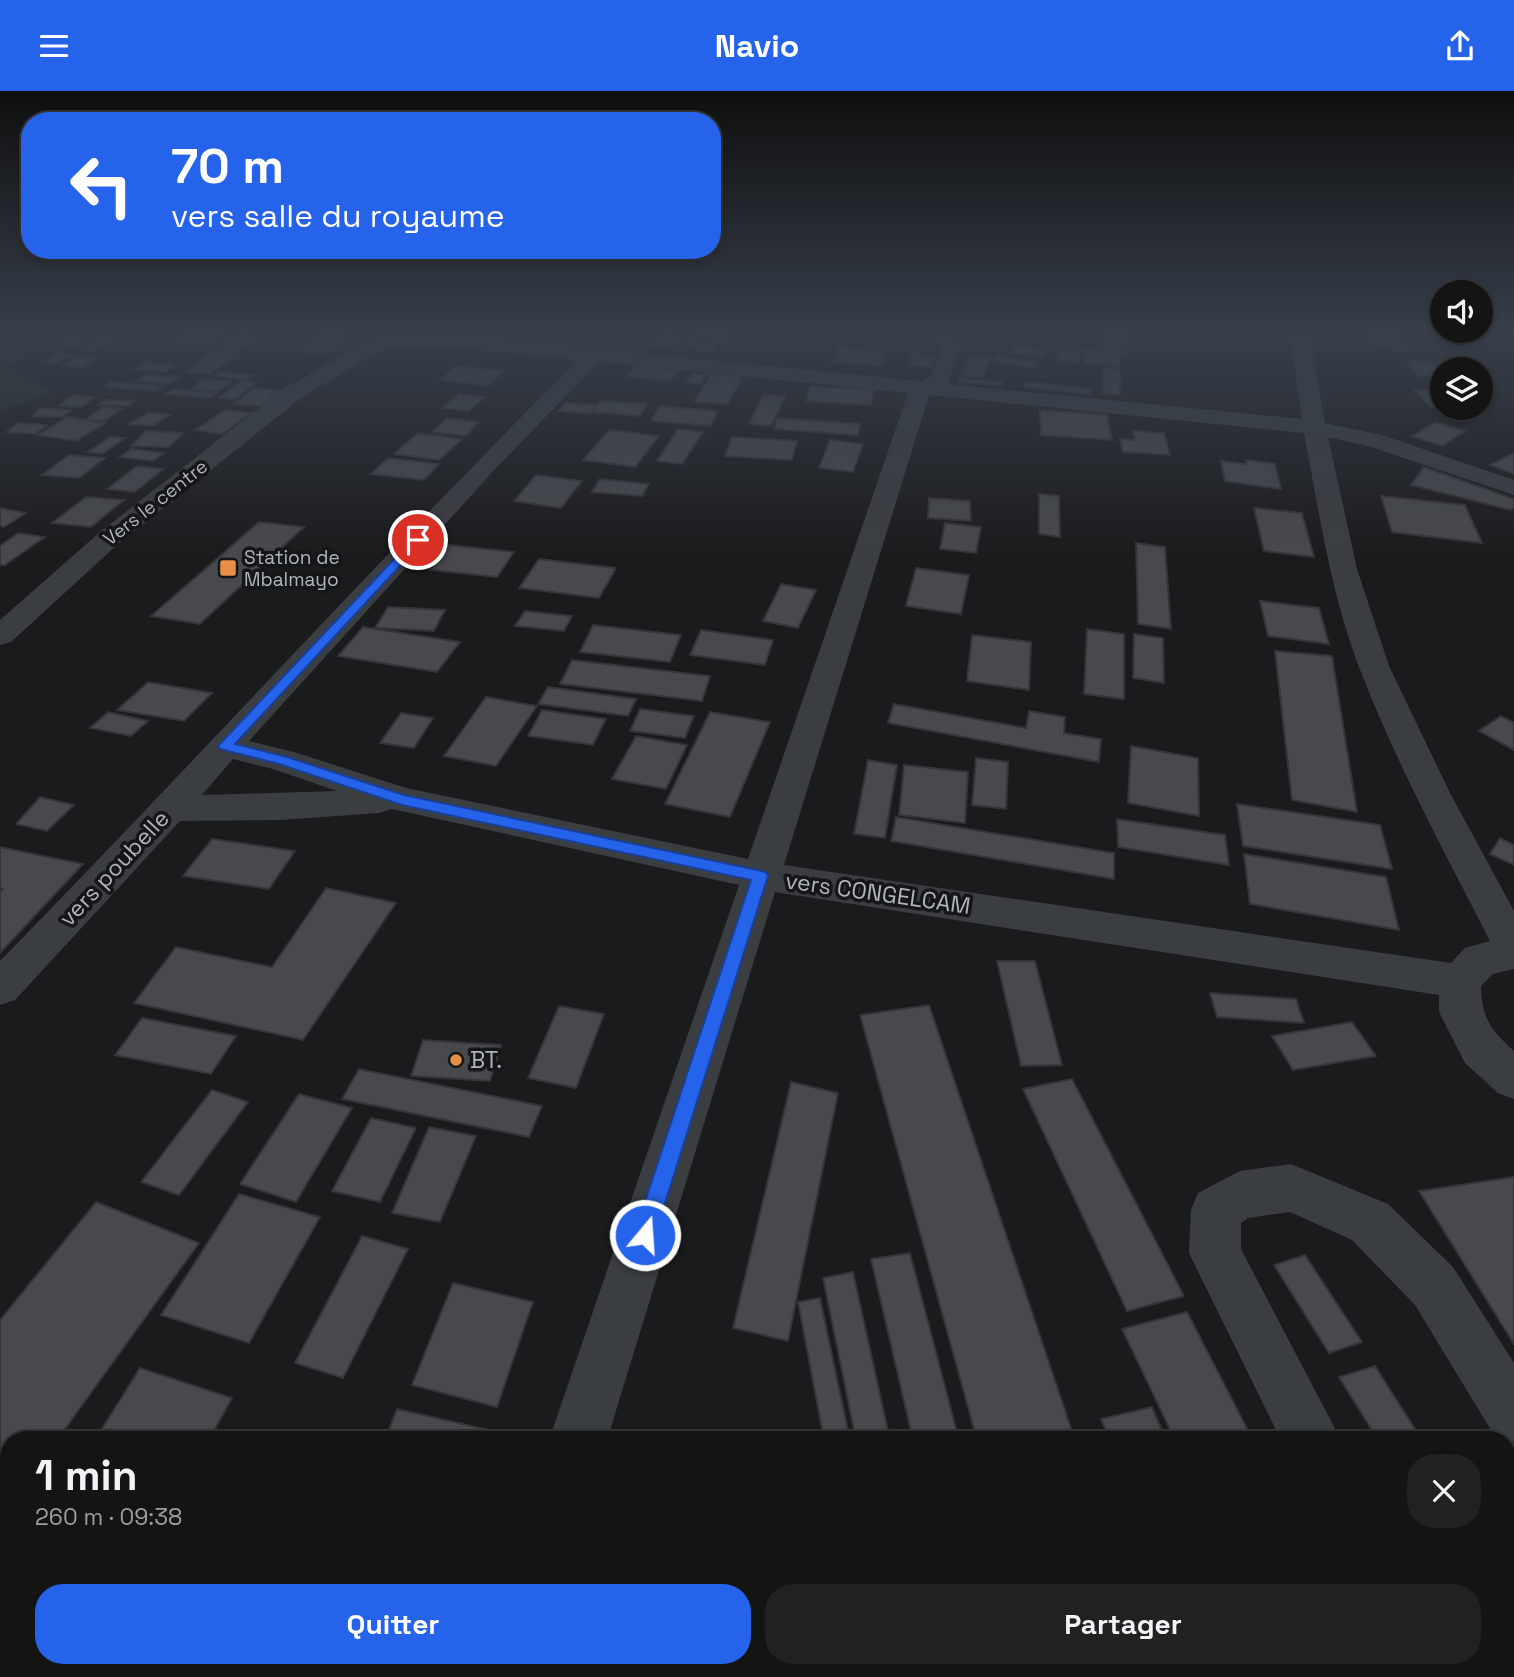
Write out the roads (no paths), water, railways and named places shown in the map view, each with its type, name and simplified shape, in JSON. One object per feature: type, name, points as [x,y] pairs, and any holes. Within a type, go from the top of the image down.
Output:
[{"type":"street","name":"Vers le centre","points":[[0,636],[109,538],[273,409]]},
{"type":"street","name":"vers poubelle","points":[[0,988],[541,409]]},
{"type":"street","name":"vers CONGELCAM","points":[[914,409],[761,876],[1460,981]]},
{"type":"street","name":"Vers le centre","points":[[1117,409],[1314,428],[1388,444],[1514,488]]},
{"type":"street","points":[[1311,409],[1343,569],[1374,666],[1432,793],[1514,951],[1480,960],[1460,981],[1460,1012],[1480,1049],[1514,1079]]},
{"type":"street","points":[[225,746],[282,760],[402,800],[761,876],[581,1431]]},
{"type":"street","points":[[171,808],[280,807],[402,800]]},
{"type":"street","points":[[1307,1431],[1215,1253],[1216,1210],[1240,1195],[1291,1188],[1370,1222],[1434,1286],[1514,1415]]},
{"type":"place","name":"Station de Mbalmayo","points":[[228,568]]},
{"type":"place","name":"BT.","points":[[456,1060]]}]
